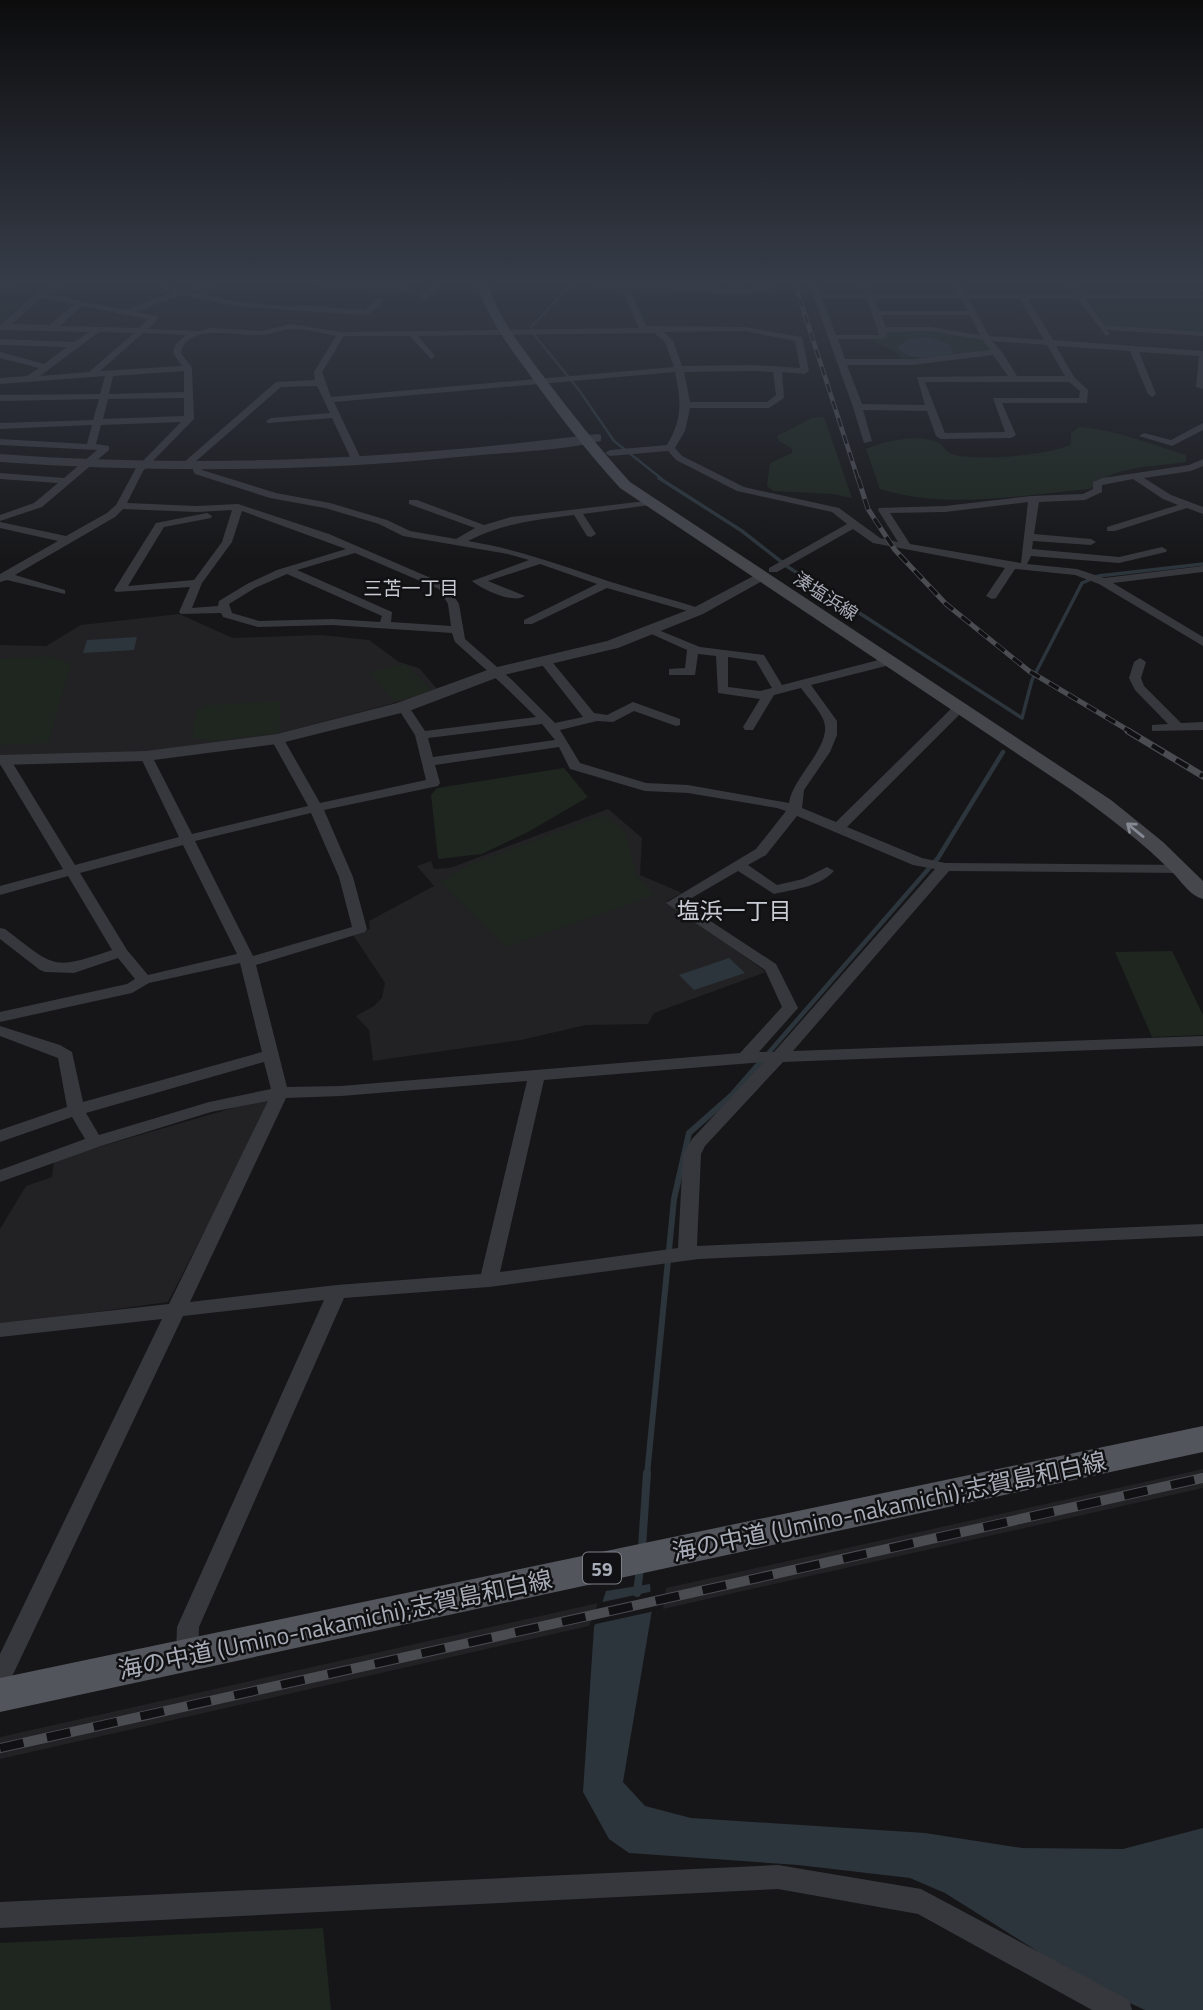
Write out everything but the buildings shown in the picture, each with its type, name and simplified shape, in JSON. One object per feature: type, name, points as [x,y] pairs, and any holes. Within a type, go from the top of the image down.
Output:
[{"type":"main road","name":"湊塩浜線","points":[[542,375],[591,439],[606,467],[650,502],[767,573],[1096,783],[1142,816],[1203,869]]},
{"type":"main road","name":"湊塩浜線","points":[[591,439],[641,482],[890,661],[1115,813],[1182,869],[1203,893]]},
{"type":"main road","name":"海の中道 (Umino-nakamichi);志賀島和白線","points":[[0,1695],[1203,1439]]},
{"type":"street","points":[[28,380],[35,375]]},
{"type":"street","points":[[1,382],[76,375]]},
{"type":"street","points":[[91,447],[109,375]]},
{"type":"street","points":[[3,577],[100,524],[120,506],[139,470],[189,419],[188,375]]},
{"type":"street","points":[[319,375],[357,461]]},
{"type":"street","points":[[329,400],[609,375]]},
{"type":"street","points":[[670,448],[680,431],[686,405],[679,375]]},
{"type":"street","points":[[686,405],[769,405],[781,396],[778,375]]},
{"type":"street","points":[[847,375],[867,441]]},
{"type":"street","points":[[918,375],[941,436],[1011,435],[985,379]]},
{"type":"street","points":[[1012,375],[1014,379]]},
{"type":"street","points":[[996,400],[1084,401],[1084,390],[1068,375]]},
{"type":"street","points":[[1144,375],[1152,394]]},
{"type":"street","points":[[1200,387],[1201,375]]},
{"type":"street","points":[[920,379],[1070,379]]},
{"type":"street","points":[[191,465],[279,384],[320,383]]},
{"type":"street","points":[[0,398],[187,396]]},
{"type":"street","points":[[858,407],[929,408]]},
{"type":"street","points":[[271,421],[335,415]]},
{"type":"street","points":[[0,422],[189,419]]},
{"type":"street","points":[[1144,436],[1172,443],[1203,426]]},
{"type":"street","points":[[0,458],[145,466],[357,461],[591,439]]},
{"type":"street","points":[[0,442],[106,448],[38,505],[0,518]]},
{"type":"street","points":[[610,453],[670,448]]},
{"type":"street","points":[[670,448],[679,458],[741,489],[835,510],[877,541],[1024,567],[1077,572],[1103,582],[1203,642]]},
{"type":"street","points":[[906,547],[883,510],[945,509],[1085,496],[1094,494],[1098,490],[1097,484],[1191,468],[1203,462]]},
{"type":"street","points":[[191,465],[198,472],[274,496],[326,505],[383,522],[407,534],[509,551],[698,611]]},
{"type":"street","points":[[0,476],[66,481]]},
{"type":"street","points":[[1135,476],[1167,497],[1203,512]]},
{"type":"street","points":[[0,485],[15,477]]},
{"type":"street","points":[[197,583],[120,590],[160,525],[238,509],[274,496]]},
{"type":"street","points":[[1024,567],[1034,499]]},
{"type":"street","points":[[413,502],[484,528]]},
{"type":"street","points":[[456,543],[484,528],[511,520],[650,502]]},
{"type":"street","points":[[1111,528],[1188,505]]},
{"type":"street","points":[[120,506],[238,509],[289,522],[421,577],[451,593],[458,640],[499,671],[547,724],[572,757],[575,766],[608,778],[645,787],[688,789],[795,809],[918,862],[945,867],[1182,869]]},
{"type":"street","points":[[224,608],[185,612],[197,583],[228,542],[238,509]]},
{"type":"street","points":[[577,512],[591,534]]},
{"type":"street","points":[[0,525],[69,540]]},
{"type":"street","points":[[144,980],[121,952],[2,760],[146,756],[277,739],[403,707],[499,671],[597,650],[698,611],[852,525]]},
{"type":"street","points":[[1029,537],[1091,542]]},
{"type":"street","points":[[353,550],[337,558],[301,565],[243,588],[223,603],[226,615],[258,624],[332,622],[456,630]]},
{"type":"street","points":[[1026,552],[1119,559],[1162,550]]},
{"type":"street","points":[[519,596],[478,581],[540,560]]},
{"type":"street","points":[[992,597],[1012,565]]},
{"type":"street","points":[[1103,582],[1123,577],[1169,576],[1203,569]]},
{"type":"street","points":[[289,571],[388,614],[385,625]]},
{"type":"street","points":[[3,577],[61,592]]},
{"type":"street","points":[[527,622],[606,583]]},
{"type":"street","points":[[651,630],[693,648],[760,658],[775,691]]},
{"type":"street","points":[[673,672],[691,672],[693,648]]},
{"type":"street","points":[[722,653],[722,690],[760,695],[890,661]]},
{"type":"street","points":[[421,735],[592,719],[545,661]]},
{"type":"street","points":[[1140,662],[1135,678],[1139,687],[1178,727]]},
{"type":"street","points":[[745,1058],[790,1008],[771,967],[673,903],[761,852],[795,809],[797,790],[824,752],[831,735],[831,722],[803,683]]},
{"type":"street","points":[[749,727],[775,691]]},
{"type":"street","points":[[589,716],[609,719],[633,706],[676,722]]},
{"type":"street","points":[[0,891],[188,837],[315,806],[433,783],[421,735],[403,707]]},
{"type":"street","points":[[839,827],[960,707]]},
{"type":"street","points":[[1156,728],[1203,726]]},
{"type":"street","points":[[0,1017],[132,988],[144,980],[247,959],[360,929],[346,877],[315,806],[277,739]]},
{"type":"street","points":[[429,762],[562,743]]},
{"type":"street","points":[[0,1678],[280,1093],[247,959],[146,756]]},
{"type":"street","points":[[739,865],[774,890],[808,883],[827,871]]},
{"type":"street","points":[[687,1253],[692,1154],[698,1143],[945,867]]},
{"type":"street","points":[[0,932],[45,967],[74,968],[121,952]]},
{"type":"street","points":[[0,1031],[54,1049],[66,1056],[76,1110],[94,1142]]},
{"type":"street","points":[[0,1176],[94,1142],[209,1107],[280,1093],[341,1091],[745,1058],[1203,1041]]},
{"type":"street","points":[[0,1136],[76,1110],[271,1055]]},
{"type":"street","points":[[489,1280],[537,1075]]},
{"type":"street","points":[[0,1330],[337,1292],[489,1280],[687,1253],[1203,1230]]},
{"type":"street","points":[[187,1654],[188,1627],[337,1292]]},
{"type":"street","points":[[0,1914],[778,1877],[922,1902],[1119,2010]]},
{"type":"shaded area","points":[[824,417],[852,498],[833,494],[773,491],[767,486],[770,463],[792,453],[792,449],[779,441],[777,436],[812,418]]},
{"type":"shaded area","points":[[1079,427],[1120,434],[1186,455],[1186,462],[1122,471],[1099,481],[1090,489],[984,499],[931,499],[880,489],[866,449],[890,441],[918,438],[935,441],[950,453],[962,456],[1013,456],[1062,448],[1071,444],[1071,433]]},
{"type":"shaded area","points":[[179,614],[233,638],[321,635],[369,640],[399,662],[419,668],[437,689],[436,692],[277,734],[141,752],[0,756],[0,645],[46,646],[81,625]]},
{"type":"shaded area","points":[[137,637],[134,650],[83,653],[87,640]]},
{"type":"shaded area","points":[[50,656],[71,664],[48,743],[0,745],[0,659]]},
{"type":"shaded area","points":[[406,664],[432,692],[394,701],[369,672]]},
{"type":"shaded area","points":[[281,701],[279,733],[214,741],[192,738],[196,710],[208,705]]},
{"type":"shaded area","points":[[564,768],[588,797],[528,832],[482,854],[438,859],[431,795],[437,788]]},
{"type":"shaded area","points":[[608,809],[642,838],[640,875],[682,893],[667,901],[766,972],[654,1013],[648,1024],[586,1025],[521,1040],[373,1061],[369,1030],[356,1016],[382,998],[385,983],[353,935],[370,929],[369,921],[434,886],[417,866],[431,861],[434,869],[450,868]]},
{"type":"shaded area","points":[[604,815],[625,832],[637,876],[654,895],[507,947],[440,882],[471,864]]},
{"type":"shaded area","points":[[1172,951],[1203,1015],[1203,1035],[1152,1037],[1115,952]]},
{"type":"shaded area","points":[[729,958],[745,973],[694,990],[679,975]]},
{"type":"shaded area","points":[[273,1098],[168,1302],[0,1325],[0,1229],[26,1186],[52,1177],[54,1160]]},
{"type":"shaded area","points":[[1203,1469],[1203,1488],[663,1609],[666,1588]]},
{"type":"shaded area","points":[[650,1584],[652,1610],[623,1782],[645,1806],[691,1818],[925,1833],[1022,1848],[1123,1849],[1203,1828],[1203,2010],[1145,2010],[1096,1988],[945,1893],[910,1878],[798,1865],[629,1853],[609,1839],[583,1792],[594,1627],[606,1591]]},
{"type":"shaded area","points":[[598,1603],[589,1626],[0,1759],[0,1737]]},
{"type":"shaded area","points":[[323,1928],[331,2010],[0,2010],[0,1943]]},
{"type":"pier","points":[[654,1591],[655,1611],[591,1625],[598,1603]]},
{"type":"waterway","points":[[567,375],[614,441],[662,479]]},
{"type":"waterway","points":[[659,478],[742,531],[788,567],[1022,718],[1032,680],[1082,583],[1098,576],[1203,564]]},
{"type":"waterway","points":[[765,1057],[938,858],[1003,752]]},
{"type":"waterway","points":[[647,1475],[674,1199],[689,1133],[732,1095],[766,1056]]},
{"type":"waterway","points":[[642,1547],[647,1473]]},
{"type":"waterway","points":[[637,1593],[640,1568]]},
{"type":"railway","points":[[824,375],[858,479]]},
{"type":"railway","points":[[858,478],[868,509],[895,550],[946,604],[1029,671],[1131,732]]},
{"type":"railway","points":[[1128,731],[1203,776]]},
{"type":"railway","points":[[0,1748],[1203,1478]]},
{"type":"district","name":"三苫一丁目","points":[[411,587]]},
{"type":"district","name":"塩浜一丁目","points":[[734,910]]}]
